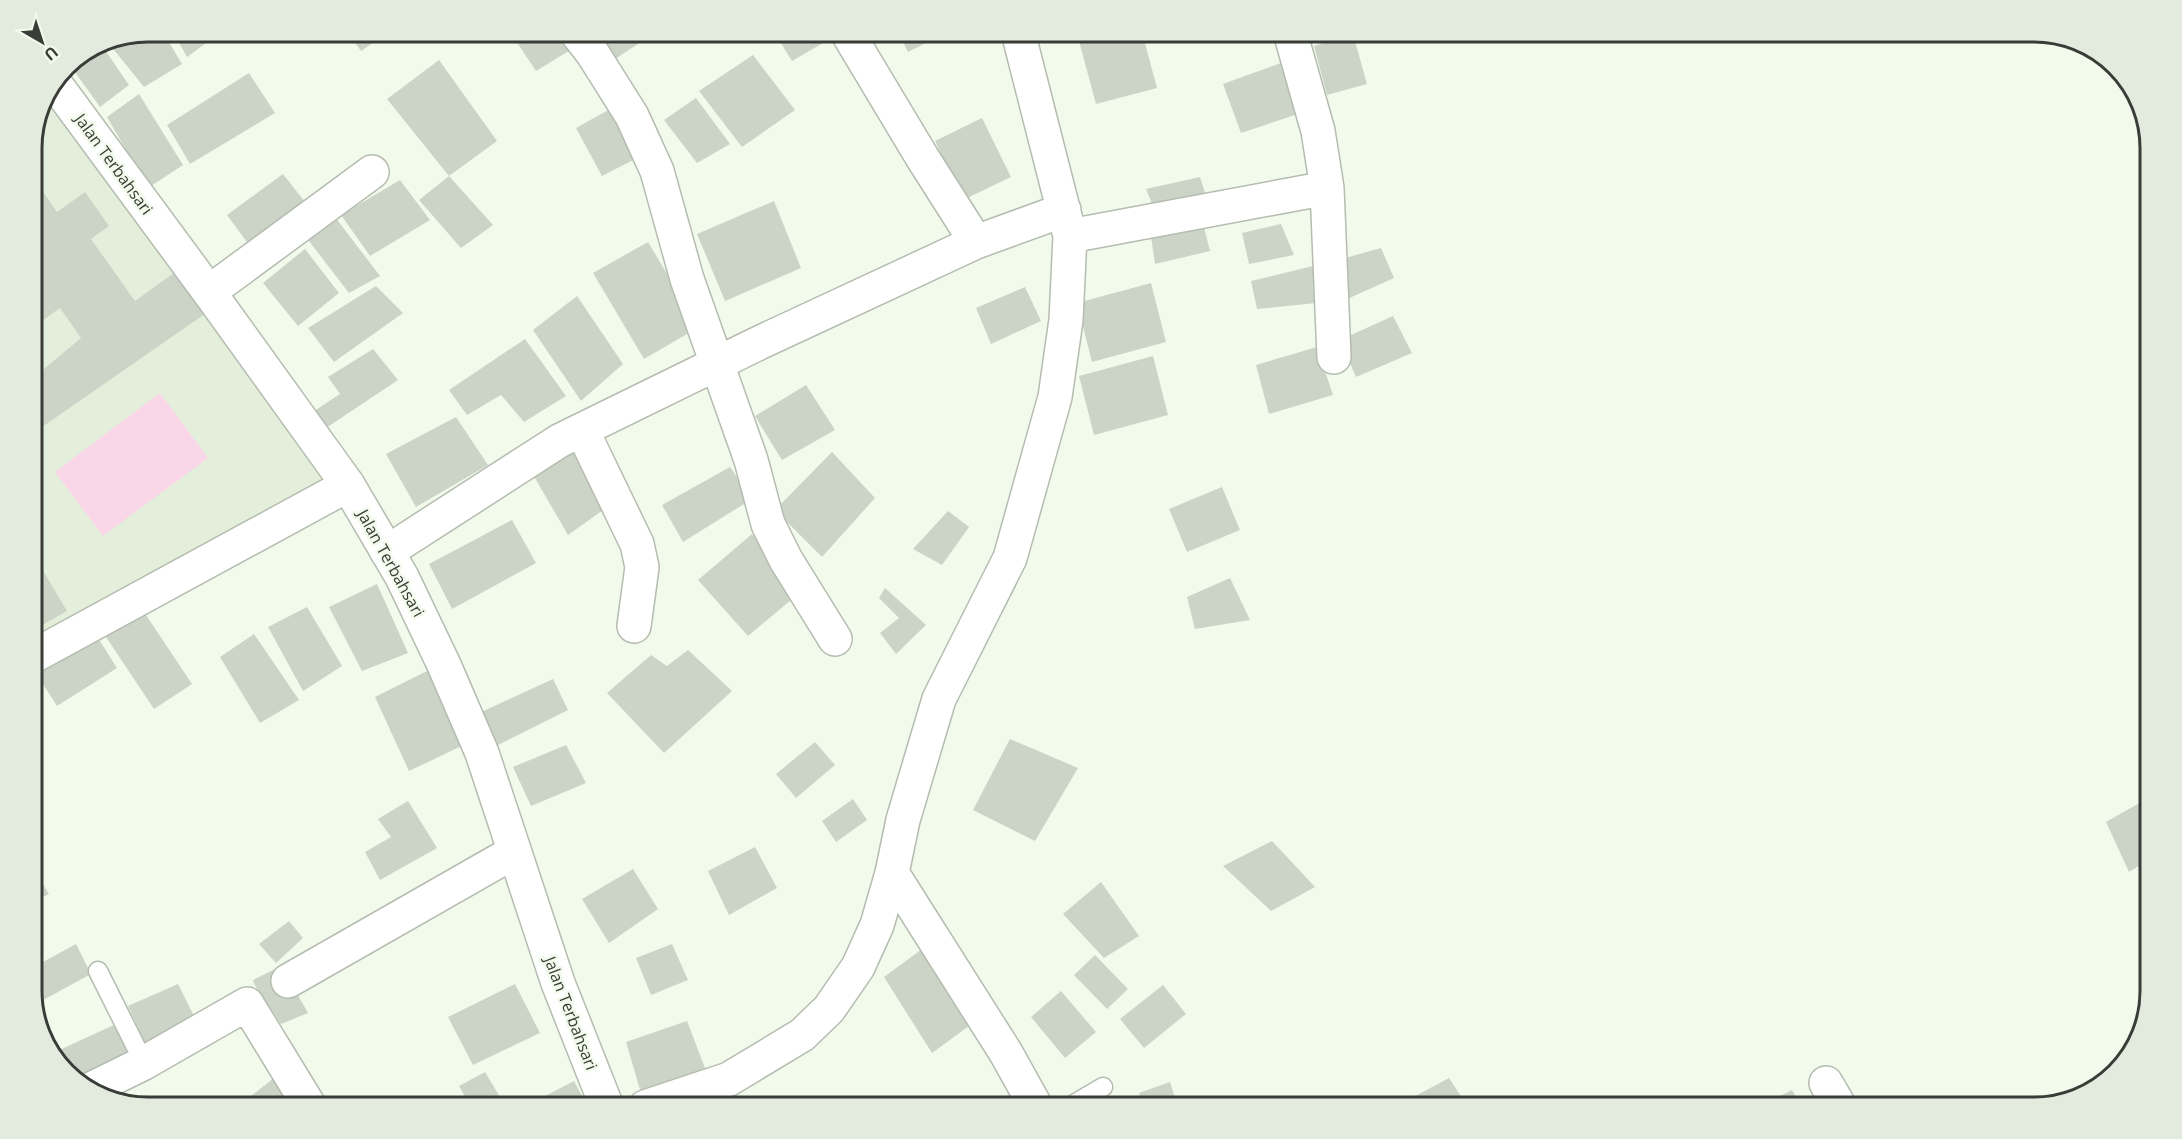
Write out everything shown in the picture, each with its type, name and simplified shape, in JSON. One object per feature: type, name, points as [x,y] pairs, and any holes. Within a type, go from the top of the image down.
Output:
[{"type":"street","points":[[583,42],[632,116],[657,171],[687,279],[751,460],[768,524],[786,560],[835,639]]},
{"type":"street","points":[[853,42],[976,242]]},
{"type":"street","points":[[675,1097],[729,1079],[802,1035],[829,1009],[858,967],[877,925],[892,873],[903,820],[939,699],[1010,558],[1055,398],[1066,320],[1067,223],[1021,42]]},
{"type":"street","points":[[1293,42],[1318,131],[1327,188],[1334,357]]},
{"type":"street","name":"Jalan Terbahsari","points":[[60,90],[348,485],[402,577],[444,665],[482,753],[558,983],[603,1097]]},
{"type":"street","points":[[209,292],[372,172]]},
{"type":"street","points":[[387,552],[559,441],[717,363],[976,242],[1067,223],[1327,188]]},
{"type":"street","points":[[582,430],[637,543],[642,567],[634,626]]},
{"type":"street","points":[[42,652],[348,485]]},
{"type":"street","points":[[99,1085],[144,1063],[514,852]]},
{"type":"street","points":[[892,873],[1006,1053],[1030,1097]]},
{"type":"street","points":[[265,993],[306,1097]]},
{"type":"lane","points":[[98,970],[144,1063]]},
{"type":"lane","points":[[1086,1097],[1103,1087]]},
{"type":"shaded area","points":[[58,93],[339,481],[42,644],[42,141],[50,107]]},
{"type":"shaded area","points":[[160,393],[208,458],[103,536],[55,472]]},
{"type":"building","points":[[169,42],[182,64],[144,87],[113,48],[134,43]]},
{"type":"building","points":[[179,42],[207,42],[187,57]]},
{"type":"building","points":[[355,42],[374,42],[361,51]]},
{"type":"building","points":[[517,42],[567,42],[572,49],[536,71]]},
{"type":"building","points":[[596,42],[641,42],[612,61]]},
{"type":"building","points":[[780,42],[825,42],[792,61]]},
{"type":"building","points":[[903,42],[928,42],[908,52]]},
{"type":"building","points":[[1079,42],[1145,42],[1157,88],[1096,104]]},
{"type":"building","points":[[1327,42],[1355,42],[1367,84],[1327,95],[1314,46]]},
{"type":"building","points":[[106,51],[129,85],[100,107],[75,71]]},
{"type":"building","points":[[753,55],[795,110],[742,147],[699,91]]},
{"type":"building","points":[[439,60],[497,141],[449,176],[387,99]]},
{"type":"building","points":[[1289,60],[1307,111],[1241,133],[1223,84]]},
{"type":"building","points":[[249,73],[275,113],[190,164],[167,125]]},
{"type":"building","points":[[139,94],[183,165],[148,188],[107,117]]},
{"type":"building","points":[[696,98],[730,144],[697,163],[664,120]]},
{"type":"building","points":[[612,108],[639,157],[602,176],[576,128]]},
{"type":"building","points":[[982,118],[1011,177],[963,200],[935,141]]},
{"type":"building","points":[[283,174],[313,212],[255,253],[227,215]]},
{"type":"building","points":[[449,176],[493,225],[461,248],[419,200]]},
{"type":"building","points":[[1200,177],[1207,199],[1152,204],[1146,189]]},
{"type":"building","points":[[400,180],[430,220],[370,256],[341,215]]},
{"type":"building","points":[[42,190],[57,212],[85,192],[109,226],[91,239],[135,301],[182,267],[212,309],[42,427],[42,371],[81,338],[60,308],[42,321]]},
{"type":"building","points":[[774,201],[801,268],[725,301],[697,234]]},
{"type":"building","points":[[332,213],[380,276],[349,293],[302,232]]},
{"type":"building","points":[[1202,219],[1210,251],[1155,264],[1150,230]]},
{"type":"building","points":[[1281,224],[1294,255],[1249,264],[1242,233]]},
{"type":"building","points":[[648,242],[699,327],[644,359],[593,273]]},
{"type":"building","points":[[1381,248],[1394,278],[1345,300],[1331,262]]},
{"type":"building","points":[[305,249],[339,293],[298,326],[263,283]]},
{"type":"building","points":[[1317,265],[1325,302],[1257,309],[1251,281]]},
{"type":"building","points":[[1151,283],[1166,342],[1092,362],[1077,303]]},
{"type":"building","points":[[376,286],[403,313],[334,362],[308,328]]},
{"type":"building","points":[[1025,287],[1041,321],[991,344],[976,308]]},
{"type":"building","points":[[577,296],[623,364],[581,401],[533,330]]},
{"type":"building","points":[[1393,316],[1412,353],[1356,377],[1340,340]]},
{"type":"building","points":[[525,339],[566,396],[524,422],[501,395],[467,415],[449,390]]},
{"type":"building","points":[[1317,347],[1333,395],[1269,414],[1256,365]]},
{"type":"building","points":[[373,349],[398,380],[323,430],[311,413],[340,394],[328,377]]},
{"type":"building","points":[[1153,356],[1168,415],[1094,435],[1079,376]]},
{"type":"building","points":[[806,385],[835,430],[782,460],[755,416]]},
{"type":"building","points":[[456,417],[488,465],[416,507],[386,454]]},
{"type":"building","points":[[572,444],[613,503],[568,535],[532,473]]},
{"type":"building","points":[[832,452],[875,498],[822,557],[775,510]]},
{"type":"building","points":[[730,467],[752,499],[683,542],[662,505]]},
{"type":"building","points":[[1222,487],[1240,530],[1187,552],[1169,509]]},
{"type":"building","points":[[948,511],[969,527],[942,565],[913,549]]},
{"type":"building","points":[[512,520],[536,563],[452,609],[429,564]]},
{"type":"building","points":[[752,534],[803,590],[748,636],[698,580]]},
{"type":"building","points":[[42,569],[67,611],[42,625]]},
{"type":"building","points":[[1230,578],[1250,620],[1195,629],[1187,597]]},
{"type":"building","points":[[377,584],[408,653],[362,671],[329,607]]},
{"type":"building","points":[[885,588],[926,625],[896,654],[880,633],[899,618],[879,598]]},
{"type":"building","points":[[140,606],[192,684],[154,709],[100,628]]},
{"type":"building","points":[[307,607],[342,666],[303,691],[268,627]]},
{"type":"building","points":[[93,630],[117,668],[57,706],[42,683],[42,661]]},
{"type":"building","points":[[254,634],[299,700],[260,723],[220,657]]},
{"type":"building","points":[[688,650],[732,691],[664,753],[607,693],[651,655],[667,666]]},
{"type":"building","points":[[437,666],[470,742],[409,771],[375,697]]},
{"type":"building","points":[[553,679],[568,710],[494,747],[477,714]]},
{"type":"building","points":[[1010,739],[1078,768],[1035,841],[973,810]]},
{"type":"building","points":[[815,742],[835,765],[796,798],[776,774]]},
{"type":"building","points":[[566,745],[586,783],[531,806],[513,767]]},
{"type":"building","points":[[853,799],[867,820],[836,842],[822,821]]},
{"type":"building","points":[[408,801],[437,848],[380,880],[365,852],[391,837],[378,819]]},
{"type":"building","points":[[2140,803],[2140,865],[2129,872],[2106,822]]},
{"type":"building","points":[[1272,841],[1315,887],[1271,911],[1223,866]]},
{"type":"building","points":[[755,847],[777,888],[729,915],[708,871]]},
{"type":"building","points":[[633,869],[658,909],[609,943],[582,899]]},
{"type":"building","points":[[1101,882],[1139,936],[1104,958],[1063,914]]},
{"type":"building","points":[[42,883],[49,894],[42,897]]},
{"type":"building","points":[[289,921],[303,938],[276,963],[259,944]]},
{"type":"building","points":[[933,941],[980,1018],[932,1053],[884,977]]},
{"type":"building","points":[[76,944],[91,974],[42,1000],[42,963]]},
{"type":"building","points":[[672,944],[688,980],[651,995],[636,958]]},
{"type":"building","points":[[1095,955],[1128,989],[1107,1009],[1074,975]]},
{"type":"building","points":[[178,984],[197,1022],[145,1043],[128,1006]]},
{"type":"building","points":[[515,984],[540,1033],[473,1065],[448,1017]]},
{"type":"building","points":[[1163,985],[1186,1014],[1144,1048],[1120,1019]]},
{"type":"building","points":[[295,990],[308,1013],[281,1024],[268,1005]]},
{"type":"building","points":[[1061,991],[1096,1032],[1065,1058],[1031,1017]]},
{"type":"building","points":[[687,1021],[708,1076],[641,1093],[626,1042]]},
{"type":"building","points":[[118,1023],[134,1057],[92,1081],[78,1071],[60,1050]]},
{"type":"building","points":[[485,1072],[500,1097],[465,1097],[459,1086]]},
{"type":"building","points":[[274,1078],[288,1097],[250,1097]]},
{"type":"building","points":[[1449,1078],[1461,1097],[1414,1097]]},
{"type":"building","points":[[574,1081],[582,1097],[543,1097]]},
{"type":"building","points":[[1170,1082],[1175,1097],[1140,1097],[1139,1093]]},
{"type":"building","points":[[1792,1090],[1796,1097],[1778,1097]]},
{"type":"tunnel","points":[[260,995],[288,981]]}]
